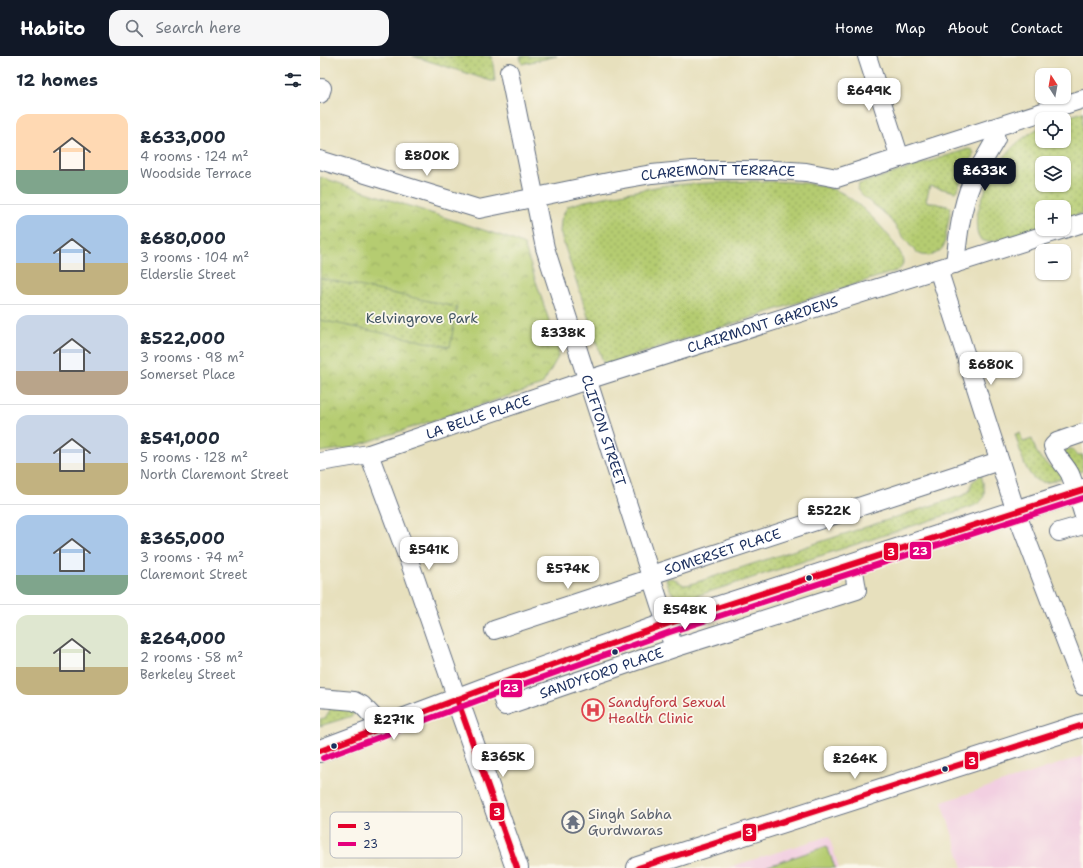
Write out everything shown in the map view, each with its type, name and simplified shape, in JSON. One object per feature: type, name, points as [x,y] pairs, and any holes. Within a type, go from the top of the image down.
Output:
[{"type":"street","points":[[867,56],[900,158]]},
{"type":"street","name":"CLIFTON STREET","points":[[509,72],[545,248],[667,624]]},
{"type":"street","name":"CLAREMONT TERRACE","points":[[320,160],[479,209],[652,174],[693,170],[776,170],[806,172],[837,178],[1083,99]]},
{"type":"street","points":[[992,128],[996,139],[979,168],[966,198],[963,213],[946,266],[999,461],[1016,512],[1058,625],[1083,686]]},
{"type":"street","name":"CLAIRMONT GARDENS","points":[[587,380],[1083,223]]},
{"type":"street","name":"LA BELLE PLACE","points":[[320,462],[369,454],[587,380]]},
{"type":"street","points":[[1083,433],[1057,442],[1054,446],[1056,454],[1080,492],[1083,513]]},
{"type":"street","points":[[369,454],[412,568],[517,868]]},
{"type":"street","name":"SOMERSET PLACE","points":[[494,630],[651,576],[999,461]]},
{"type":"street","points":[[320,751],[457,699],[667,624],[1080,492]]},
{"type":"street","points":[[1059,532],[1083,525]]},
{"type":"street","name":"SANDYFORD PLACE","points":[[498,684],[505,706],[674,648],[857,590],[853,564]]},
{"type":"street","name":"SANDYFORD PLACE","points":[[667,624],[674,648]]},
{"type":"street","points":[[320,698],[354,701],[362,705],[383,727]]},
{"type":"street","points":[[638,868],[1083,725]]},
{"type":"shaded area","points":[[1083,756],[1083,868],[963,868],[942,802]]},
{"type":"shaded area","points":[[829,836],[839,868],[726,868]]},
{"type":"green space","points":[[413,56],[492,56],[495,81],[491,81]]},
{"type":"green space","points":[[520,56],[557,56],[522,64]]},
{"type":"green space","points":[[1083,112],[1083,213],[1071,217],[1071,200],[1035,200],[1035,228],[995,241],[988,242],[981,240],[977,231],[977,220],[979,207],[984,194],[997,168],[1010,150],[1035,130],[1035,148],[1071,148],[1071,116]]},
{"type":"green space","points":[[968,149],[972,150],[974,153],[956,192],[930,186],[926,201],[951,207],[944,245],[939,252],[935,254],[927,256],[915,251],[885,214],[862,196],[857,189],[859,184]]},
{"type":"green space","name":"Kelvingrove Park","points":[[320,177],[511,239],[524,245],[559,351],[558,357],[542,385],[349,448],[320,452]]},
{"type":"green space","points":[[752,181],[809,184],[832,189],[842,193],[854,201],[873,218],[888,235],[901,255],[903,264],[899,270],[604,365],[560,232],[561,220],[568,206],[585,201],[666,185]]},
{"type":"green space","points":[[320,278],[457,307],[450,347],[320,320]]},
{"type":"green space","points":[[1020,433],[1023,442],[1032,439],[1036,451],[1041,459],[1049,466],[1059,470],[1065,477],[1050,482],[1035,480],[1027,469],[1015,434]]},
{"type":"green space","points":[[1067,449],[1072,449],[1077,455],[1083,455],[1083,471],[1075,473],[1064,453]]},
{"type":"green space","points":[[981,475],[984,487],[984,496],[975,506],[690,598],[685,599],[674,595],[666,579],[673,578],[684,585],[691,584],[964,495],[970,490],[972,482]]},
{"type":"green space","points":[[333,705],[355,711],[352,716],[320,726],[320,719],[325,718]]},
{"type":"green space","points":[[827,846],[835,868],[762,868]]},
{"type":"transit line","name":"3","points":[[320,751],[498,684],[667,624],[1083,490]]},
{"type":"transit line","name":"23","points":[[323,758],[501,692],[670,632],[1083,498]]},
{"type":"transit line","name":"3","points":[[457,699],[517,868]]},
{"type":"transit line","name":"3","points":[[638,868],[1083,725]]},
{"type":"place","name":"Sandyford Sexual Health Clinic","points":[[593,710]]},
{"type":"place","name":"Singh Sabha Gurdwaras","points":[[573,822]]}]
